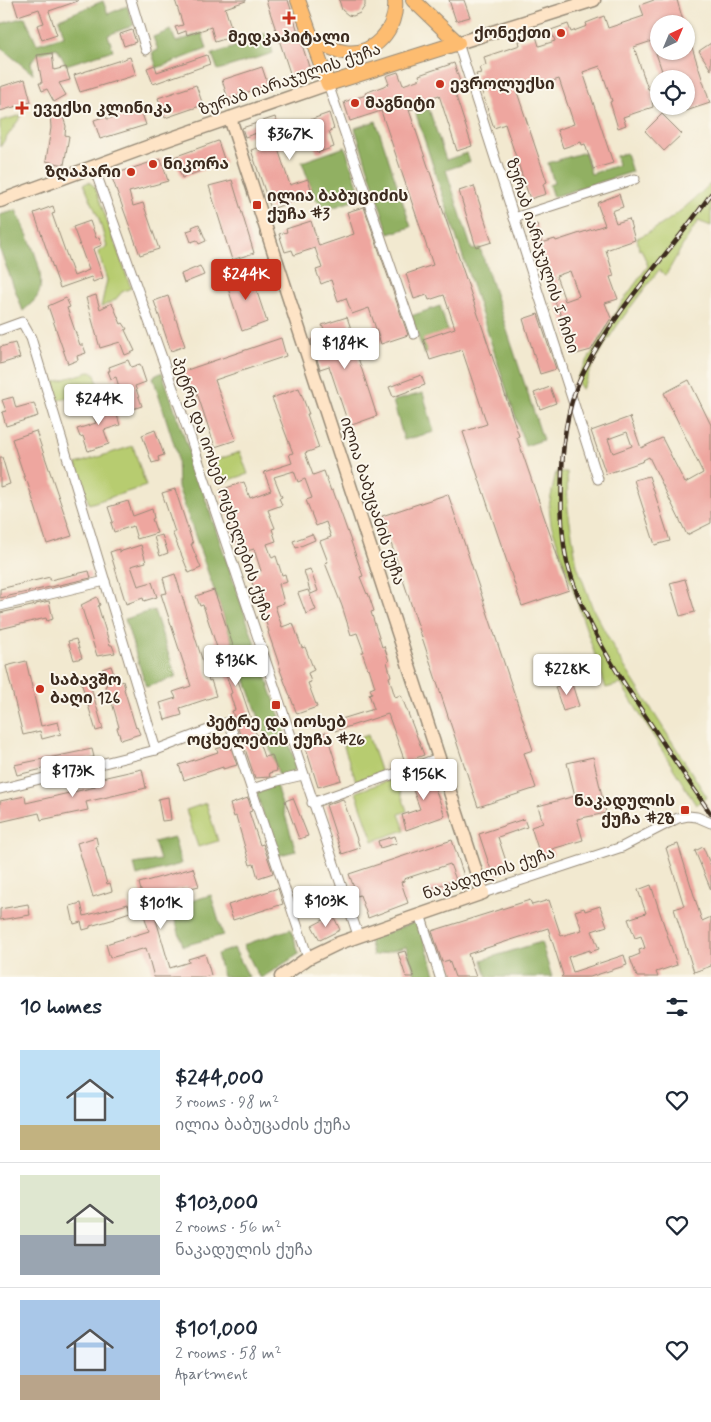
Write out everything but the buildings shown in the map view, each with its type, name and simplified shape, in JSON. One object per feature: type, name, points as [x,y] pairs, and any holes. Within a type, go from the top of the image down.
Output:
[{"type":"main road","points":[[298,0],[328,84]]},
{"type":"main road","points":[[311,38],[344,52],[357,52],[372,46],[384,36],[392,23],[395,10],[394,0]]},
{"type":"main road","points":[[413,0],[458,43]]},
{"type":"main road","name":"ზურაბ იარაჯულის ქუჩა","points":[[328,84],[458,43]]},
{"type":"street","points":[[131,0],[146,50]]},
{"type":"street","name":"ზურაბ იარაჯულის ქუჩა","points":[[458,43],[594,0]]},
{"type":"street","name":"ზურაბ იარაჯულის I ჩიხი","points":[[458,43],[598,479]]},
{"type":"street","points":[[328,84],[414,334]]},
{"type":"street","name":"ზურაბ იარაჯულის ქუჩა","points":[[0,201],[328,84]]},
{"type":"street","name":"ილია ბაბუცაძის ქუჩა","points":[[230,118],[483,893]]},
{"type":"street","name":"პეტრე და იოსებ ოცხელების ქუჩა","points":[[92,168],[98,176],[162,356],[358,935]]},
{"type":"street","points":[[514,218],[635,178]]},
{"type":"street","points":[[0,330],[22,322],[30,338],[156,750]]},
{"type":"street","points":[[0,606],[105,581]]},
{"type":"street","points":[[0,789],[156,750],[229,722],[308,958]]},
{"type":"street","points":[[312,803],[439,758]]},
{"type":"street","points":[[252,789],[277,781],[303,776]]},
{"type":"street","name":"ნაკადულის ქუჩა","points":[[281,977],[293,973],[308,958],[358,935],[622,847],[678,818],[697,817],[711,823]]},
{"type":"street","points":[[420,914],[440,977]]},
{"type":"green space","points":[[103,1],[108,14],[127,6],[134,25],[108,35],[113,50],[66,65],[57,48],[38,54],[31,62],[33,74],[0,47],[0,24],[25,17],[37,44],[64,36],[59,19]]},
{"type":"green space","points":[[171,30],[176,42],[202,33],[207,49],[157,68],[152,53],[158,50],[153,37]]},
{"type":"green space","points":[[267,33],[273,53],[218,70],[212,54],[235,47],[234,43]]},
{"type":"green space","points":[[429,109],[446,160],[467,153],[470,162],[446,170],[472,250],[480,248],[543,440],[525,446],[416,114]]},
{"type":"green space","points":[[22,115],[0,147],[0,121]]},
{"type":"green space","points":[[376,121],[411,227],[389,234],[355,128]]},
{"type":"green space","points":[[345,147],[362,198],[328,209],[315,199],[302,162]]},
{"type":"green space","points":[[585,152],[591,174],[618,165],[616,156],[626,153],[632,172],[553,197],[549,185],[554,183],[548,163]]},
{"type":"green space","points":[[89,182],[95,187],[131,288],[122,292],[115,300],[101,307],[107,280],[98,252],[107,247],[99,219],[84,184]]},
{"type":"green space","points":[[711,183],[711,226],[698,221],[666,275],[659,270],[616,327],[589,373],[582,389],[580,388],[577,378],[622,302],[648,266],[641,249],[639,250],[637,238],[676,214]]},
{"type":"green space","points":[[16,210],[35,253],[40,277],[40,288],[37,297],[23,311],[0,250],[0,215]]},
{"type":"green space","points":[[440,306],[452,345],[424,354],[411,316]]},
{"type":"green space","points":[[92,371],[99,387],[56,401],[52,383]]},
{"type":"green space","points":[[162,372],[296,764],[295,770],[291,772],[279,775],[178,487],[177,454],[153,377]]},
{"type":"green space","points":[[423,393],[434,432],[404,440],[393,401]]},
{"type":"green space","points":[[133,446],[146,486],[89,504],[76,464]]},
{"type":"green space","points":[[240,452],[248,474],[220,483],[213,461]]},
{"type":"green space","points":[[556,472],[567,472],[568,510],[577,565],[593,609],[619,658],[707,797],[696,805],[621,684],[606,688],[551,524],[549,506]]},
{"type":"green space","points":[[154,610],[176,677],[146,687],[125,619]]},
{"type":"green space","points":[[368,735],[381,773],[356,781],[343,744]]},
{"type":"green space","points":[[396,778],[407,811],[399,814],[405,830],[373,841],[356,792]]},
{"type":"green space","points":[[276,785],[296,851],[276,856],[256,791]]},
{"type":"green space","points":[[206,803],[218,841],[198,847],[186,810]]},
{"type":"green space","points":[[174,837],[181,864],[137,876],[134,864],[160,860],[154,842]]},
{"type":"green space","points":[[211,895],[223,935],[183,946],[171,907]]},
{"type":"green space","points":[[418,921],[436,977],[416,977],[406,947],[373,956],[369,939]]},
{"type":"green space","points":[[291,929],[299,954],[263,977],[259,977],[243,945]]},
{"type":"green space","points":[[541,942],[552,977],[487,977],[482,960]]},
{"type":"green space","points":[[234,948],[249,977],[223,977],[217,954]]},
{"type":"railway","points":[[711,194],[613,323],[585,369],[574,394],[567,419],[562,471],[565,552],[582,606],[603,647],[627,687],[711,814]]},
{"type":"place","name":"მედკაპიტალი","points":[[289,18]]},
{"type":"place","name":"ქონექთი","points":[[561,33]]},
{"type":"place","name":"ევროლუქსი","points":[[440,84]]},
{"type":"place","name":"მაგნიტი","points":[[355,103]]},
{"type":"place","name":"ევექსი კლინიკა","points":[[22,108]]},
{"type":"place","name":"ნიკორა","points":[[153,164]]},
{"type":"place","name":"ზღაპარი","points":[[131,172]]},
{"type":"place","name":"ილია ბაბუციძის ქუჩა #3","points":[[257,205]]},
{"type":"place","name":"საბავშო ბაღი 126","points":[[40,689]]},
{"type":"place","name":"პეტრე და იოსებ ოცხელების ქუჩა #26","points":[[276,705]]},
{"type":"place","name":"ნაკადულის ქუჩა #2ზ","points":[[685,810]]}]
